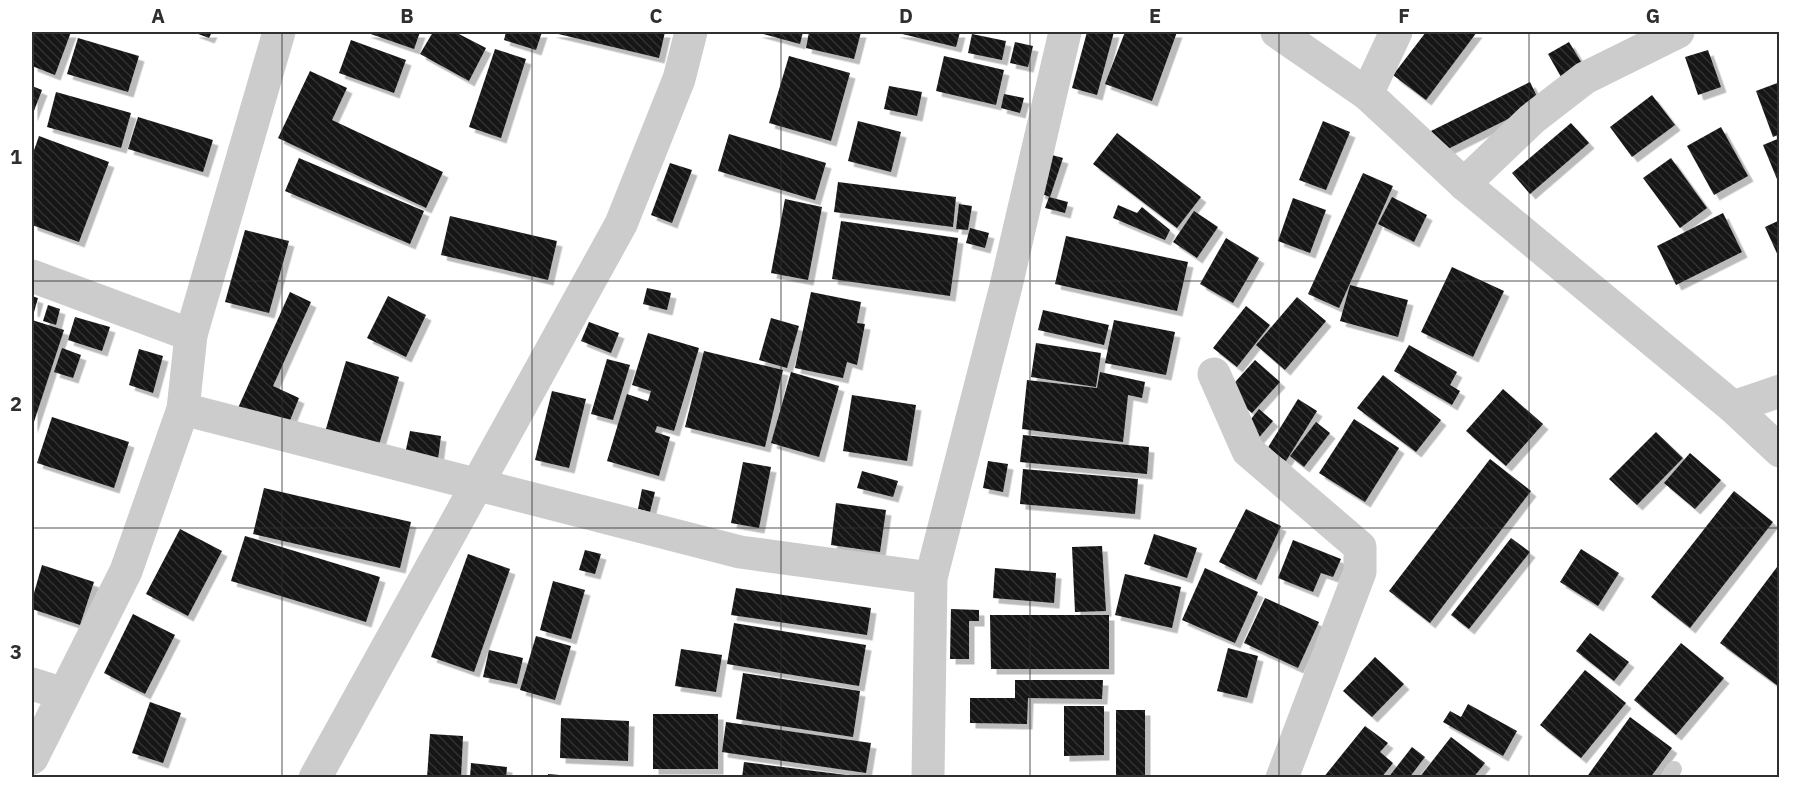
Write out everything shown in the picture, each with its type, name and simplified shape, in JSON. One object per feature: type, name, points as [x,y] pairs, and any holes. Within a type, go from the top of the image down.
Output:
[{"type":"street","points":[[32,758],[126,571],[183,409],[191,335],[279,32]]},
{"type":"street","points":[[315,777],[621,224],[679,79],[691,32]]},
{"type":"street","points":[[928,777],[931,578],[1006,286],[1065,32]]},
{"type":"street","points":[[1277,32],[1367,94],[1464,184],[1732,407],[1779,451]]},
{"type":"street","points":[[1367,94],[1396,32]]},
{"type":"street","points":[[1464,184],[1532,119],[1585,78],[1678,32]]},
{"type":"street","points":[[32,276],[191,335]]},
{"type":"street","points":[[1214,374],[1248,451],[1360,547],[1360,572],[1282,777]]},
{"type":"street","points":[[1732,407],[1779,391]]},
{"type":"street","points":[[183,409],[740,552],[931,578]]},
{"type":"street","points":[[32,684],[64,694]]},
{"type":"building","points":[[32,32],[71,32],[55,75],[32,66]]},
{"type":"building","points":[[193,32],[212,32],[209,38]]},
{"type":"building","points":[[365,32],[420,32],[414,49]]},
{"type":"building","points":[[433,32],[455,32],[486,48],[469,81],[420,54]]},
{"type":"building","points":[[506,32],[542,32],[536,50],[504,40]]},
{"type":"building","points":[[550,32],[665,32],[659,58]]},
{"type":"building","points":[[756,32],[803,32],[800,44]]},
{"type":"building","points":[[809,32],[861,32],[854,59],[806,48]]},
{"type":"building","points":[[894,32],[960,32],[956,47]]},
{"type":"building","points":[[1087,32],[1114,32],[1097,95],[1072,88]]},
{"type":"building","points":[[1125,32],[1177,32],[1152,101],[1105,84]]},
{"type":"building","points":[[1426,32],[1477,32],[1426,100],[1393,75]]},
{"type":"building","points":[[972,34],[1006,41],[1002,60],[968,53]]},
{"type":"building","points":[[78,38],[139,56],[128,92],[67,74]]},
{"type":"building","points":[[351,40],[406,60],[394,93],[339,73]]},
{"type":"building","points":[[1015,42],[1033,46],[1028,67],[1010,63]]},
{"type":"building","points":[[1569,42],[1583,65],[1561,77],[1548,54]]},
{"type":"building","points":[[495,49],[526,59],[501,138],[469,127]]},
{"type":"building","points":[[1708,50],[1721,87],[1698,95],[1685,57]]},
{"type":"building","points":[[789,56],[850,73],[831,141],[769,123]]},
{"type":"building","points":[[944,56],[1004,70],[996,105],[936,91]]},
{"type":"building","points":[[310,71],[347,88],[332,120],[443,172],[426,208],[278,138]]},
{"type":"building","points":[[1530,82],[1540,103],[1442,152],[1431,131]]},
{"type":"building","points":[[1780,82],[1780,134],[1773,137],[1756,91]]},
{"type":"building","points":[[32,86],[42,90],[32,116]]},
{"type":"building","points":[[889,86],[922,92],[917,116],[884,109]]},
{"type":"building","points":[[56,92],[131,113],[121,148],[47,127]]},
{"type":"building","points":[[1004,94],[1024,98],[1020,113],[1001,108]]},
{"type":"building","points":[[1652,95],[1675,125],[1632,157],[1610,127]]},
{"type":"building","points":[[138,117],[213,140],[203,172],[128,149]]},
{"type":"building","points":[[858,121],[901,132],[891,172],[848,161]]},
{"type":"building","points":[[1323,121],[1350,132],[1326,190],[1299,180]]},
{"type":"building","points":[[1571,123],[1589,143],[1530,194],[1512,173]]},
{"type":"building","points":[[1721,127],[1748,176],[1714,195],[1687,146]]},
{"type":"building","points":[[1117,133],[1201,197],[1177,228],[1093,164]]},
{"type":"building","points":[[729,134],[826,163],[815,200],[718,171]]},
{"type":"building","points":[[39,136],[109,162],[79,242],[32,225],[32,156]]},
{"type":"building","points":[[1780,138],[1780,184],[1779,184],[1763,145]]},
{"type":"building","points":[[1052,155],[1063,158],[1050,197],[1039,193]]},
{"type":"building","points":[[299,158],[424,211],[410,244],[285,191]]},
{"type":"building","points":[[1671,158],[1707,208],[1680,228],[1643,178]]},
{"type":"building","points":[[670,163],[692,170],[672,223],[651,215]]},
{"type":"building","points":[[1363,173],[1393,186],[1339,308],[1308,294]]},
{"type":"building","points":[[838,182],[956,197],[953,227],[834,212]]},
{"type":"building","points":[[1049,197],[1068,202],[1065,213],[1045,208]]},
{"type":"building","points":[[1392,197],[1427,215],[1414,242],[1378,224]]},
{"type":"building","points":[[1293,198],[1326,210],[1310,253],[1278,241]]},
{"type":"building","points":[[785,199],[822,207],[808,280],[771,273]]},
{"type":"building","points":[[959,204],[972,206],[968,230],[956,229]]},
{"type":"building","points":[[1118,205],[1137,213],[1142,207],[1170,230],[1165,240],[1113,218]]},
{"type":"building","points":[[1194,211],[1218,227],[1197,258],[1173,242]]},
{"type":"building","points":[[1723,213],[1742,252],[1676,285],[1657,246]]},
{"type":"building","points":[[450,216],[557,241],[548,280],[441,255]]},
{"type":"building","points":[[1780,220],[1780,260],[1765,227]]},
{"type":"building","points":[[841,221],[958,238],[950,296],[832,279]]},
{"type":"building","points":[[970,228],[989,233],[985,248],[966,243]]},
{"type":"building","points":[[245,230],[289,241],[269,313],[225,302]]},
{"type":"building","points":[[1066,236],[1188,262],[1177,311],[1055,284]]},
{"type":"building","points":[[1226,238],[1259,258],[1233,303],[1200,284]]},
{"type":"building","points":[[1452,267],[1504,291],[1473,357],[1421,332]]},
{"type":"building","points":[[1350,285],[1408,300],[1398,337],[1340,321]]},
{"type":"building","points":[[647,288],[671,293],[667,310],[643,304]]},
{"type":"building","points":[[290,292],[311,302],[273,386],[299,398],[289,423],[238,408]]},
{"type":"building","points":[[811,292],[861,302],[857,323],[865,324],[857,365],[847,362],[843,378],[795,368]]},
{"type":"building","points":[[32,296],[38,298],[34,312],[32,311]]},
{"type":"building","points":[[388,296],[426,315],[406,357],[367,338]]},
{"type":"building","points":[[1297,297],[1326,321],[1285,370],[1256,345]]},
{"type":"building","points":[[48,305],[60,309],[56,325],[43,321]]},
{"type":"building","points":[[1246,306],[1270,325],[1237,367],[1213,348]]},
{"type":"building","points":[[1043,310],[1109,325],[1104,345],[1038,330]]},
{"type":"building","points":[[75,317],[110,327],[102,351],[68,340]]},
{"type":"building","points":[[771,318],[799,326],[787,368],[759,360]]},
{"type":"building","points":[[32,320],[64,330],[32,428]]},
{"type":"building","points":[[1114,320],[1175,332],[1166,375],[1105,363]]},
{"type":"building","points":[[589,322],[619,333],[611,353],[581,341]]},
{"type":"building","points":[[648,333],[699,348],[674,431],[657,426],[655,432],[670,437],[659,476],[607,461],[627,394],[648,401],[651,391],[632,385]]},
{"type":"building","points":[[1036,343],[1101,353],[1096,387],[1031,377]]},
{"type":"building","points":[[1409,345],[1457,372],[1450,385],[1460,391],[1452,405],[1394,371]]},
{"type":"building","points":[[62,348],[81,355],[73,378],[54,372]]},
{"type":"building","points":[[139,349],[163,356],[153,393],[129,385]]},
{"type":"building","points":[[704,351],[783,370],[765,447],[685,427]]},
{"type":"building","points":[[607,359],[630,365],[613,420],[591,414]]},
{"type":"building","points":[[1255,360],[1280,382],[1252,413],[1227,391]]},
{"type":"building","points":[[346,361],[399,377],[378,448],[325,432]]},
{"type":"building","points":[[791,372],[839,386],[819,457],[771,443]]},
{"type":"building","points":[[1100,372],[1145,382],[1142,398],[1128,395],[1123,442],[1022,429],[1027,380],[1097,388]]},
{"type":"building","points":[[1383,375],[1441,420],[1416,452],[1357,408]]},
{"type":"building","points":[[1503,389],[1543,424],[1506,466],[1466,431]]},
{"type":"building","points":[[552,391],[586,399],[569,468],[535,460]]},
{"type":"building","points":[[852,395],[916,405],[907,461],[843,451]]},
{"type":"building","points":[[1298,399],[1317,411],[1286,461],[1267,449]]},
{"type":"building","points":[[1259,409],[1273,421],[1256,441],[1243,429]]},
{"type":"building","points":[[52,417],[129,442],[114,488],[37,463]]},
{"type":"building","points":[[1354,419],[1399,448],[1365,502],[1319,473]]},
{"type":"building","points":[[1316,422],[1330,433],[1304,467],[1290,456]]},
{"type":"building","points":[[410,431],[441,436],[438,459],[405,454]]},
{"type":"building","points":[[1656,432],[1683,458],[1637,505],[1609,479]]},
{"type":"building","points":[[1023,435],[1149,447],[1147,474],[1020,462]]},
{"type":"building","points":[[1690,453],[1721,480],[1695,509],[1664,483]]},
{"type":"building","points":[[1490,459],[1531,491],[1430,623],[1389,591]]},
{"type":"building","points":[[988,461],[1008,464],[1003,492],[983,488]]},
{"type":"building","points":[[743,462],[771,467],[759,528],[731,523]]},
{"type":"building","points":[[1023,469],[1138,479],[1135,514],[1020,504]]},
{"type":"building","points":[[862,471],[898,481],[893,497],[857,488]]},
{"type":"building","points":[[264,488],[411,522],[400,568],[253,534]]},
{"type":"building","points":[[642,489],[655,492],[650,512],[638,509]]},
{"type":"building","points":[[1734,491],[1773,522],[1690,628],[1651,597]]},
{"type":"building","points":[[836,503],[886,510],[880,552],[831,545]]},
{"type":"building","points":[[1246,509],[1281,526],[1256,580],[1219,562]]},
{"type":"building","points":[[180,529],[222,551],[188,616],[146,594]]},
{"type":"building","points":[[1154,534],[1197,548],[1187,578],[1144,564]]},
{"type":"building","points":[[245,536],[380,577],[366,622],[231,581]]},
{"type":"building","points":[[1511,538],[1530,552],[1469,629],[1451,615]]},
{"type":"building","points":[[1293,540],[1341,559],[1333,577],[1321,573],[1313,592],[1278,578]]},
{"type":"building","points":[[1102,546],[1106,611],[1075,612],[1072,547]]},
{"type":"building","points":[[1581,549],[1619,573],[1598,606],[1560,582]]},
{"type":"building","points":[[585,550],[601,554],[595,574],[579,570]]},
{"type":"building","points":[[468,554],[510,569],[474,672],[431,657]]},
{"type":"building","points":[[1780,563],[1780,684],[1778,686],[1720,643]]},
{"type":"building","points":[[42,565],[94,582],[80,625],[32,609],[32,600]]},
{"type":"building","points":[[995,568],[1056,573],[1054,603],[993,598]]},
{"type":"building","points":[[1205,568],[1258,592],[1235,643],[1182,620]]},
{"type":"building","points":[[1125,574],[1181,587],[1172,628],[1115,615]]},
{"type":"building","points":[[553,581],[585,590],[571,639],[540,630]]},
{"type":"building","points":[[736,588],[871,608],[867,635],[731,615]]},
{"type":"building","points":[[1265,598],[1319,622],[1298,668],[1244,643]]},
{"type":"building","points":[[951,609],[979,610],[979,621],[969,621],[969,659],[950,659]]},
{"type":"building","points":[[133,614],[175,635],[145,694],[104,673]]},
{"type":"building","points":[[990,615],[1109,615],[1109,669],[991,669]]},
{"type":"building","points":[[734,623],[866,645],[859,686],[727,664]]},
{"type":"building","points":[[1590,633],[1629,662],[1614,681],[1576,651]]},
{"type":"building","points":[[536,636],[571,646],[555,700],[520,690]]},
{"type":"building","points":[[1681,643],[1724,678],[1676,735],[1634,700]]},
{"type":"building","points":[[1228,648],[1258,656],[1247,698],[1217,691]]},
{"type":"building","points":[[681,649],[722,655],[716,692],[675,686]]},
{"type":"building","points":[[489,650],[523,658],[517,684],[483,677]]},
{"type":"building","points":[[1375,657],[1404,684],[1372,717],[1343,691]]},
{"type":"building","points":[[1585,670],[1626,703],[1581,758],[1540,725]]},
{"type":"building","points":[[743,673],[860,691],[853,737],[736,719]]},
{"type":"building","points":[[1015,680],[1103,680],[1102,699],[1028,698],[1027,724],[970,723],[970,698],[1015,698]]},
{"type":"building","points":[[150,702],[181,713],[163,763],[132,753]]},
{"type":"building","points":[[1468,704],[1517,731],[1503,756],[1443,722],[1450,711],[1461,717]]},
{"type":"building","points":[[1064,706],[1104,706],[1104,755],[1064,756]]},
{"type":"building","points":[[1116,710],[1145,710],[1145,778],[1116,778]]},
{"type":"building","points":[[653,714],[718,714],[718,769],[653,769]]},
{"type":"building","points":[[1630,717],[1672,748],[1650,778],[1586,778]]},
{"type":"building","points":[[561,718],[629,721],[628,761],[560,758]]},
{"type":"building","points":[[726,722],[871,743],[866,773],[722,752]]},
{"type":"building","points":[[1365,726],[1388,743],[1380,752],[1393,763],[1381,778],[1323,778]]},
{"type":"building","points":[[430,734],[463,736],[461,778],[427,778]]},
{"type":"building","points":[[1451,737],[1485,763],[1473,778],[1419,778]]},
{"type":"building","points":[[1412,747],[1425,757],[1409,778],[1388,778]]},
{"type":"building","points":[[744,762],[854,776],[853,778],[742,778]]},
{"type":"building","points":[[471,763],[507,767],[506,778],[470,778]]},
{"type":"building","points":[[548,774],[571,776],[571,778],[548,778]]}]
